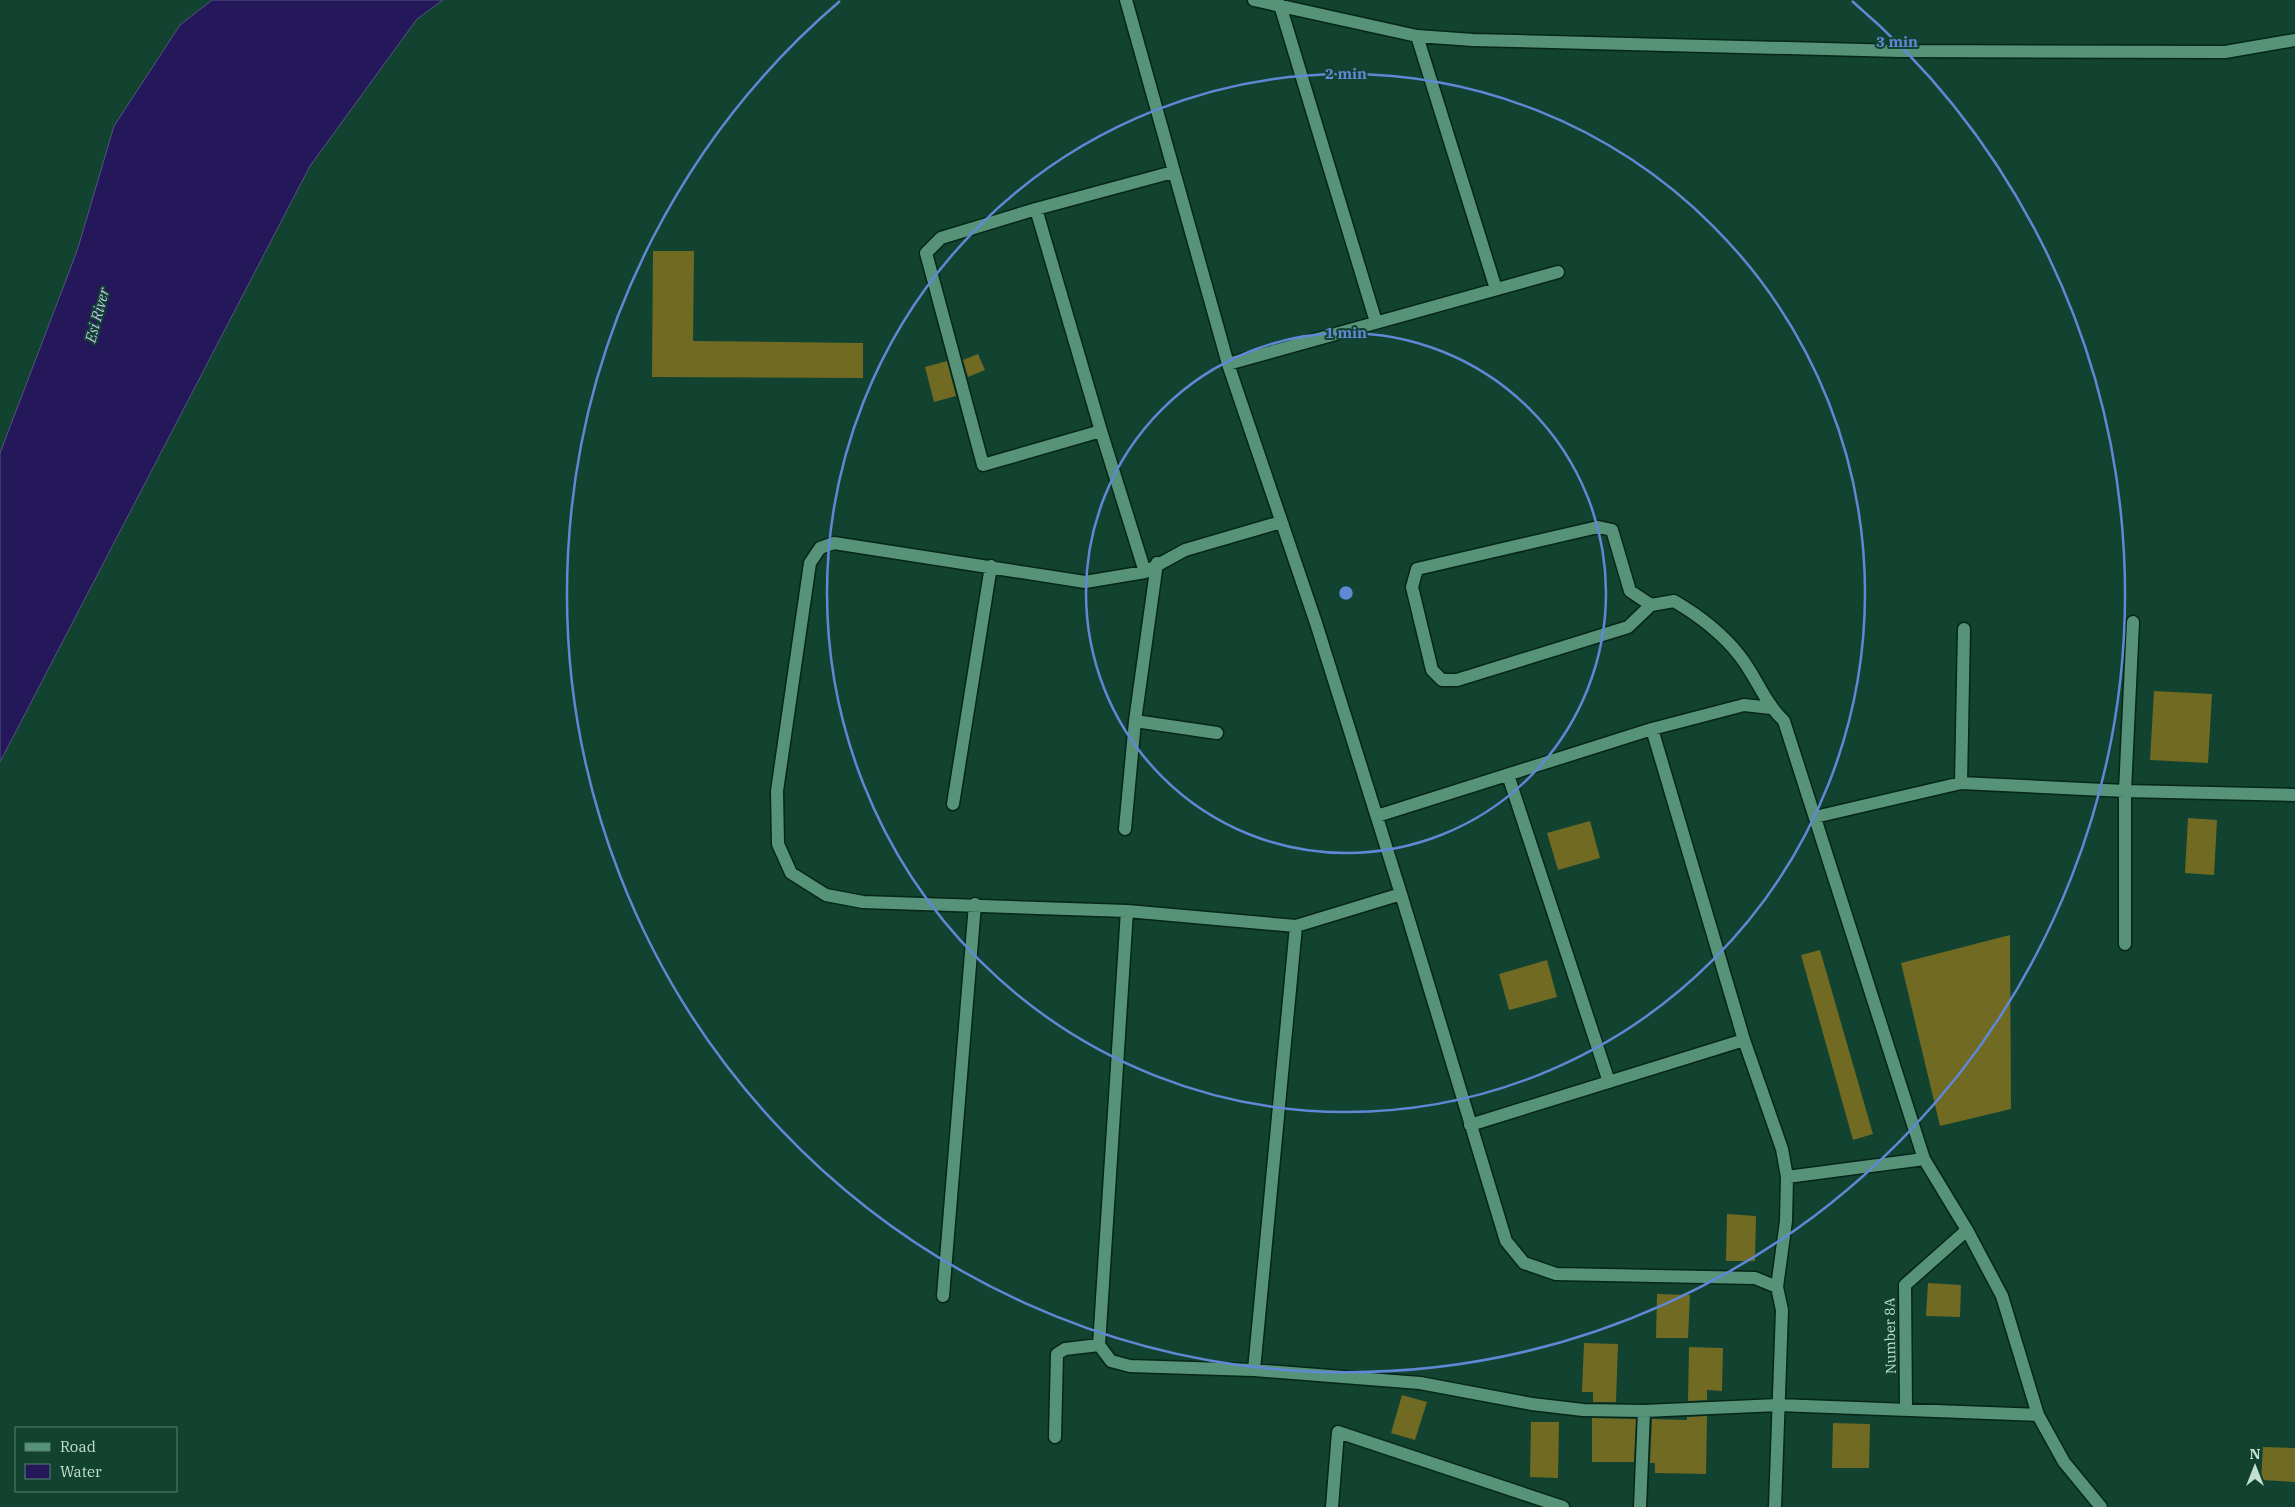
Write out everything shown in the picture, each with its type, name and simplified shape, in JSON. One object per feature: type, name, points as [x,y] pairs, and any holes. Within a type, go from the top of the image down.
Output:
[{"type":"street","points":[[1126,0],[1228,364],[1377,816],[1506,1241],[1524,1264],[1556,1274],[1755,1278],[1777,1287]]},
{"type":"street","points":[[1254,0],[1417,36],[1473,40],[1900,51],[2225,52],[2295,40]]},
{"type":"street","points":[[1280,5],[1376,322]]},
{"type":"street","points":[[1417,36],[1496,289]]},
{"type":"street","points":[[1101,431],[983,465],[926,254],[941,238],[1036,209],[1173,172]]},
{"type":"street","points":[[1036,209],[1144,572]]},
{"type":"street","points":[[1228,364],[1558,272]]},
{"type":"street","points":[[1281,522],[1185,550],[1157,563],[1144,572],[1085,582],[992,566],[834,543],[820,548],[810,563],[777,791],[778,844],[791,873],[826,895],[863,902],[975,904],[1127,911],[1296,926],[1401,894]]},
{"type":"street","points":[[1651,605],[1630,591],[1612,530],[1598,527],[1417,569],[1412,587],[1432,670],[1442,680],[1457,680],[1628,626],[1651,605],[1674,601],[1703,618],[1740,655],[1771,708],[1784,721],[1924,1159],[1967,1230],[2002,1296],[2038,1415],[2064,1462],[2101,1507]]},
{"type":"street","points":[[1125,829],[1135,721],[1157,563]]},
{"type":"street","points":[[953,804],[992,566]]},
{"type":"street","points":[[2125,944],[2125,791],[2133,622]]},
{"type":"street","points":[[1961,783],[1964,629]]},
{"type":"street","points":[[1377,816],[1652,729],[1744,706],[1771,708]]},
{"type":"street","points":[[1135,721],[1217,733]]},
{"type":"street","points":[[1652,729],[1744,1040],[1782,1148],[1787,1177],[1786,1221],[1777,1287],[1782,1310],[1775,1507]]},
{"type":"street","points":[[1508,775],[1609,1082]]},
{"type":"street","points":[[1815,817],[1961,783],[2125,791],[2295,795]]},
{"type":"street","points":[[943,1296],[975,904]]},
{"type":"street","points":[[1127,911],[1099,1345],[1112,1361],[1130,1366],[1254,1370],[1420,1383],[1532,1404],[1584,1410],[1644,1411],[1778,1405],[2038,1415]]},
{"type":"street","points":[[1254,1370],[1296,926]]},
{"type":"street","points":[[1470,1125],[1744,1040]]},
{"type":"street","points":[[1787,1177],[1924,1159]]},
{"type":"street","name":"Number 8A","points":[[1906,1410],[1905,1285],[1967,1230]]},
{"type":"street","points":[[1055,1437],[1057,1354],[1065,1349],[1099,1345]]},
{"type":"street","points":[[1640,1507],[1644,1411]]},
{"type":"street","points":[[1332,1507],[1338,1432],[1563,1507]]},
{"type":"water","name":"Esi River","points":[[212,0],[443,0],[417,19],[310,166],[0,762],[0,453],[77,251],[114,126],[180,25]]},
{"type":"building","points":[[653,251],[694,251],[693,341],[863,343],[863,378],[652,377]]},
{"type":"building","points":[[978,354],[985,370],[968,377],[963,360]]},
{"type":"building","points":[[947,361],[956,396],[934,402],[925,367]]},
{"type":"building","points":[[2154,691],[2212,694],[2208,763],[2150,760]]},
{"type":"building","points":[[2188,818],[2217,820],[2214,875],[2185,873]]},
{"type":"building","points":[[1590,821],[1600,858],[1558,870],[1547,833]]},
{"type":"building","points":[[2010,935],[2011,1109],[1940,1126],[1901,963]]},
{"type":"building","points":[[1820,950],[1873,1134],[1853,1140],[1801,955]]},
{"type":"building","points":[[1547,960],[1557,997],[1509,1010],[1499,974]]},
{"type":"building","points":[[1727,1214],[1756,1216],[1755,1261],[1726,1261]]},
{"type":"building","points":[[1928,1283],[1961,1285],[1960,1317],[1926,1316]]},
{"type":"building","points":[[1657,1294],[1690,1295],[1688,1338],[1656,1338]]},
{"type":"building","points":[[1584,1343],[1618,1344],[1616,1402],[1593,1402],[1593,1392],[1582,1392]]},
{"type":"building","points":[[1689,1347],[1723,1348],[1722,1391],[1707,1390],[1707,1400],[1688,1401]]},
{"type":"building","points":[[1402,1395],[1427,1402],[1415,1440],[1391,1433]]},
{"type":"building","points":[[1707,1416],[1706,1474],[1655,1473],[1655,1463],[1650,1463],[1652,1419],[1687,1420],[1687,1417]]},
{"type":"building","points":[[1592,1418],[1636,1419],[1634,1462],[1592,1462]]},
{"type":"building","points":[[1531,1422],[1559,1422],[1558,1478],[1530,1477]]},
{"type":"building","points":[[1833,1423],[1870,1424],[1869,1468],[1832,1468]]},
{"type":"building","points":[[2263,1447],[2295,1448],[2295,1482],[2261,1480]]}]
